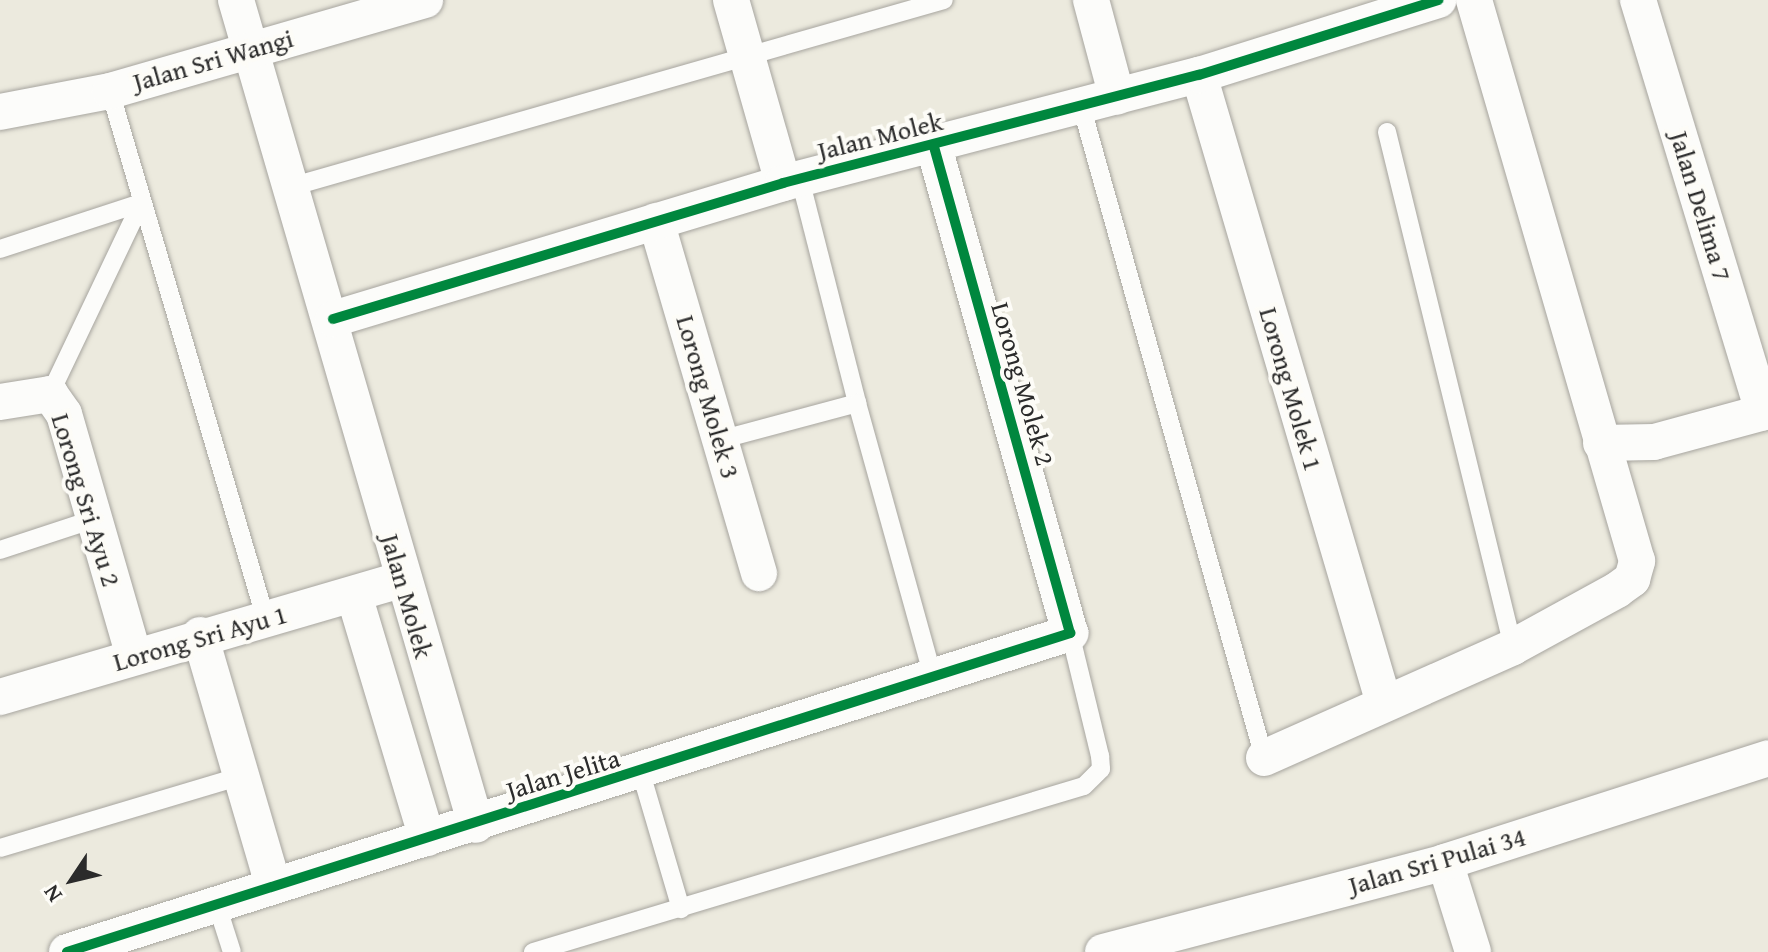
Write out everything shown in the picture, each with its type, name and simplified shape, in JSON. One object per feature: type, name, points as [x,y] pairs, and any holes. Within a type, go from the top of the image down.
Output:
[{"type":"street","name":"Jalan Molek","points":[[236,0],[287,188],[333,319],[401,580],[476,825]]},
{"type":"street","name":"Jalan Sri Wangi","points":[[0,112],[110,91],[381,6],[425,0]]},
{"type":"street","points":[[731,0],[744,55],[791,181]]},
{"type":"street","points":[[1091,0],[1117,97]]},
{"type":"street","name":"Jalan Molek","points":[[333,319],[791,181],[934,147],[1199,75],[1439,0]]},
{"type":"street","points":[[1264,758],[1513,647],[1632,579],[1637,561],[1474,0]]},
{"type":"street","name":"Jalan Delima 7","points":[[1638,0],[1766,412]]},
{"type":"street","name":"Lorong Molek 1","points":[[1199,75],[1384,703]]},
{"type":"street","name":"Lorong Molek 2","points":[[934,147],[1070,633]]},
{"type":"street","name":"Lorong Molek 3","points":[[656,221],[723,439],[759,573]]},
{"type":"street","name":"Lorong Sri Ayu 2","points":[[0,402],[50,394],[64,414],[91,520],[134,656]]},
{"type":"street","points":[[1601,443],[1654,442],[1766,412]]},
{"type":"street","name":"Lorong Sri Ayu 1","points":[[0,697],[200,635],[266,620],[401,580]]},
{"type":"street","points":[[354,595],[427,838]]},
{"type":"street","name":"Jalan Jelita","points":[[67,952],[273,884],[476,825],[934,681],[1070,633]]},
{"type":"street","points":[[200,635],[273,884]]},
{"type":"street","name":"Jalan Sri Pulai 34","points":[[1103,952],[1164,944],[1445,862],[1768,758]]},
{"type":"street","points":[[1445,862],[1473,952]]},
{"type":"lane","points":[[287,188],[944,0]]},
{"type":"lane","points":[[110,91],[266,620]]},
{"type":"lane","points":[[1081,105],[1264,758]]},
{"type":"lane","points":[[1387,132],[1513,647]]},
{"type":"lane","points":[[791,181],[857,403],[934,681]]},
{"type":"lane","points":[[0,249],[141,203]]},
{"type":"lane","points":[[50,394],[141,203]]},
{"type":"lane","points":[[723,439],[857,403]]},
{"type":"lane","points":[[0,550],[91,520]]},
{"type":"lane","points":[[533,952],[1095,780],[1100,756],[1070,633]]},
{"type":"lane","points":[[641,773],[681,909]]},
{"type":"lane","points":[[0,848],[241,776]]},
{"type":"lane","points":[[216,902],[232,952]]},
{"type":"cycle path","points":[[333,319],[783,183],[1199,75],[1439,0]]},
{"type":"cycle path","points":[[67,952],[1070,633],[934,147]]}]
